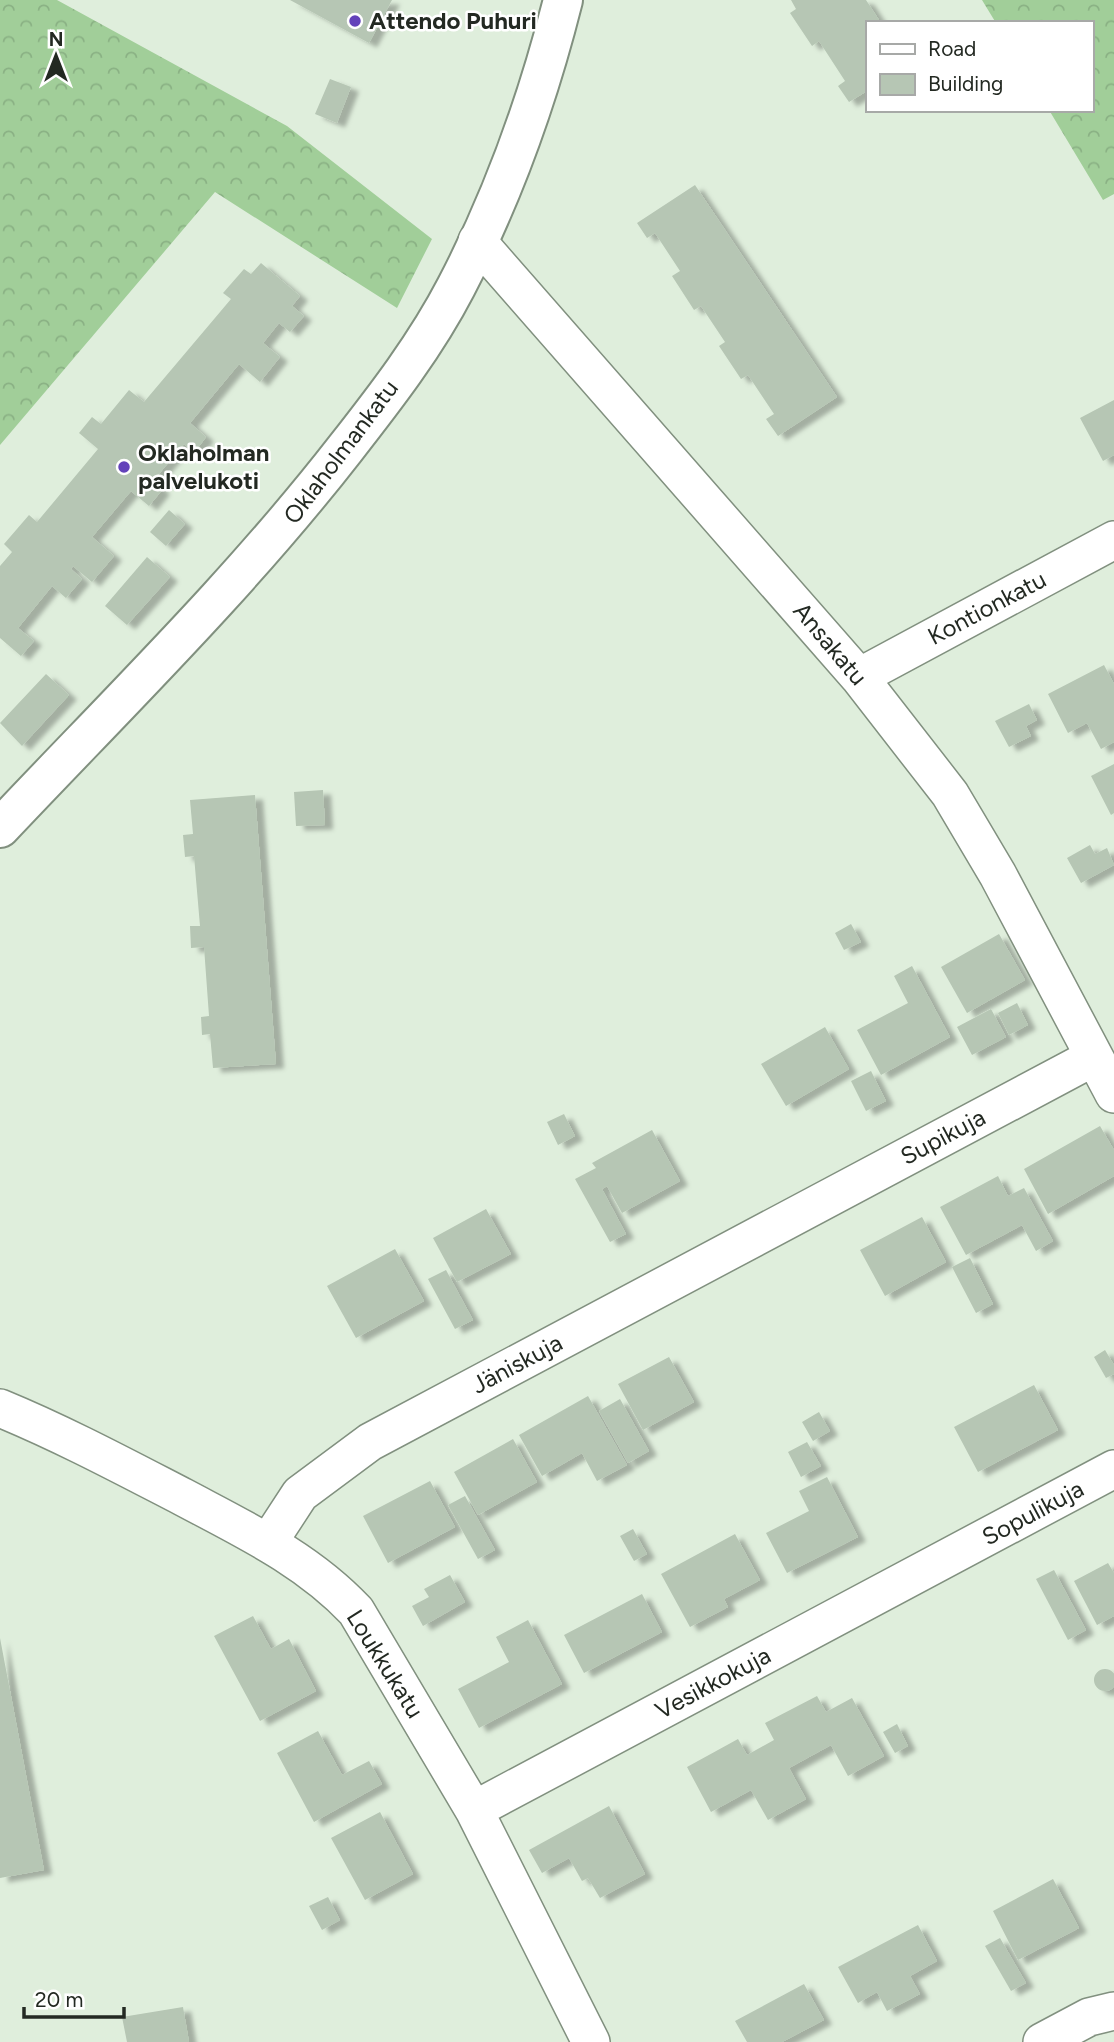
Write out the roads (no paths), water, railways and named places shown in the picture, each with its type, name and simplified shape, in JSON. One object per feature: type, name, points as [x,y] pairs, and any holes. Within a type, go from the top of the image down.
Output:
[{"type":"street","name":"Oklaholmankatu","points":[[0,828],[141,684],[282,530],[383,400],[456,288],[477,242],[515,156],[563,0]]},
{"type":"street","name":"Ansakatu","points":[[477,242],[859,677],[950,794],[999,875],[1114,1094]]},
{"type":"street","name":"Kontionkatu","points":[[859,677],[1114,540]]},
{"type":"street","name":"Supikuja","points":[[792,1218],[1094,1057]]},
{"type":"street","name":"Jäniskuja","points":[[268,1543],[300,1494],[370,1442],[792,1218]]},
{"type":"street","name":"Loukkukatu","points":[[0,1408],[128,1468],[268,1543],[314,1571],[356,1611],[474,1810],[591,2042]]},
{"type":"street","name":"Sopulikuja","points":[[952,1556],[1114,1469]]},
{"type":"street","name":"Vesikkokuja","points":[[474,1810],[952,1556]]},
{"type":"street","points":[[1042,2042],[1101,2014]]},
{"type":"place","name":"Attendo Puhuri","points":[[355,21]]},
{"type":"place","name":"Oklaholman palvelukoti","points":[[124,467]]}]
